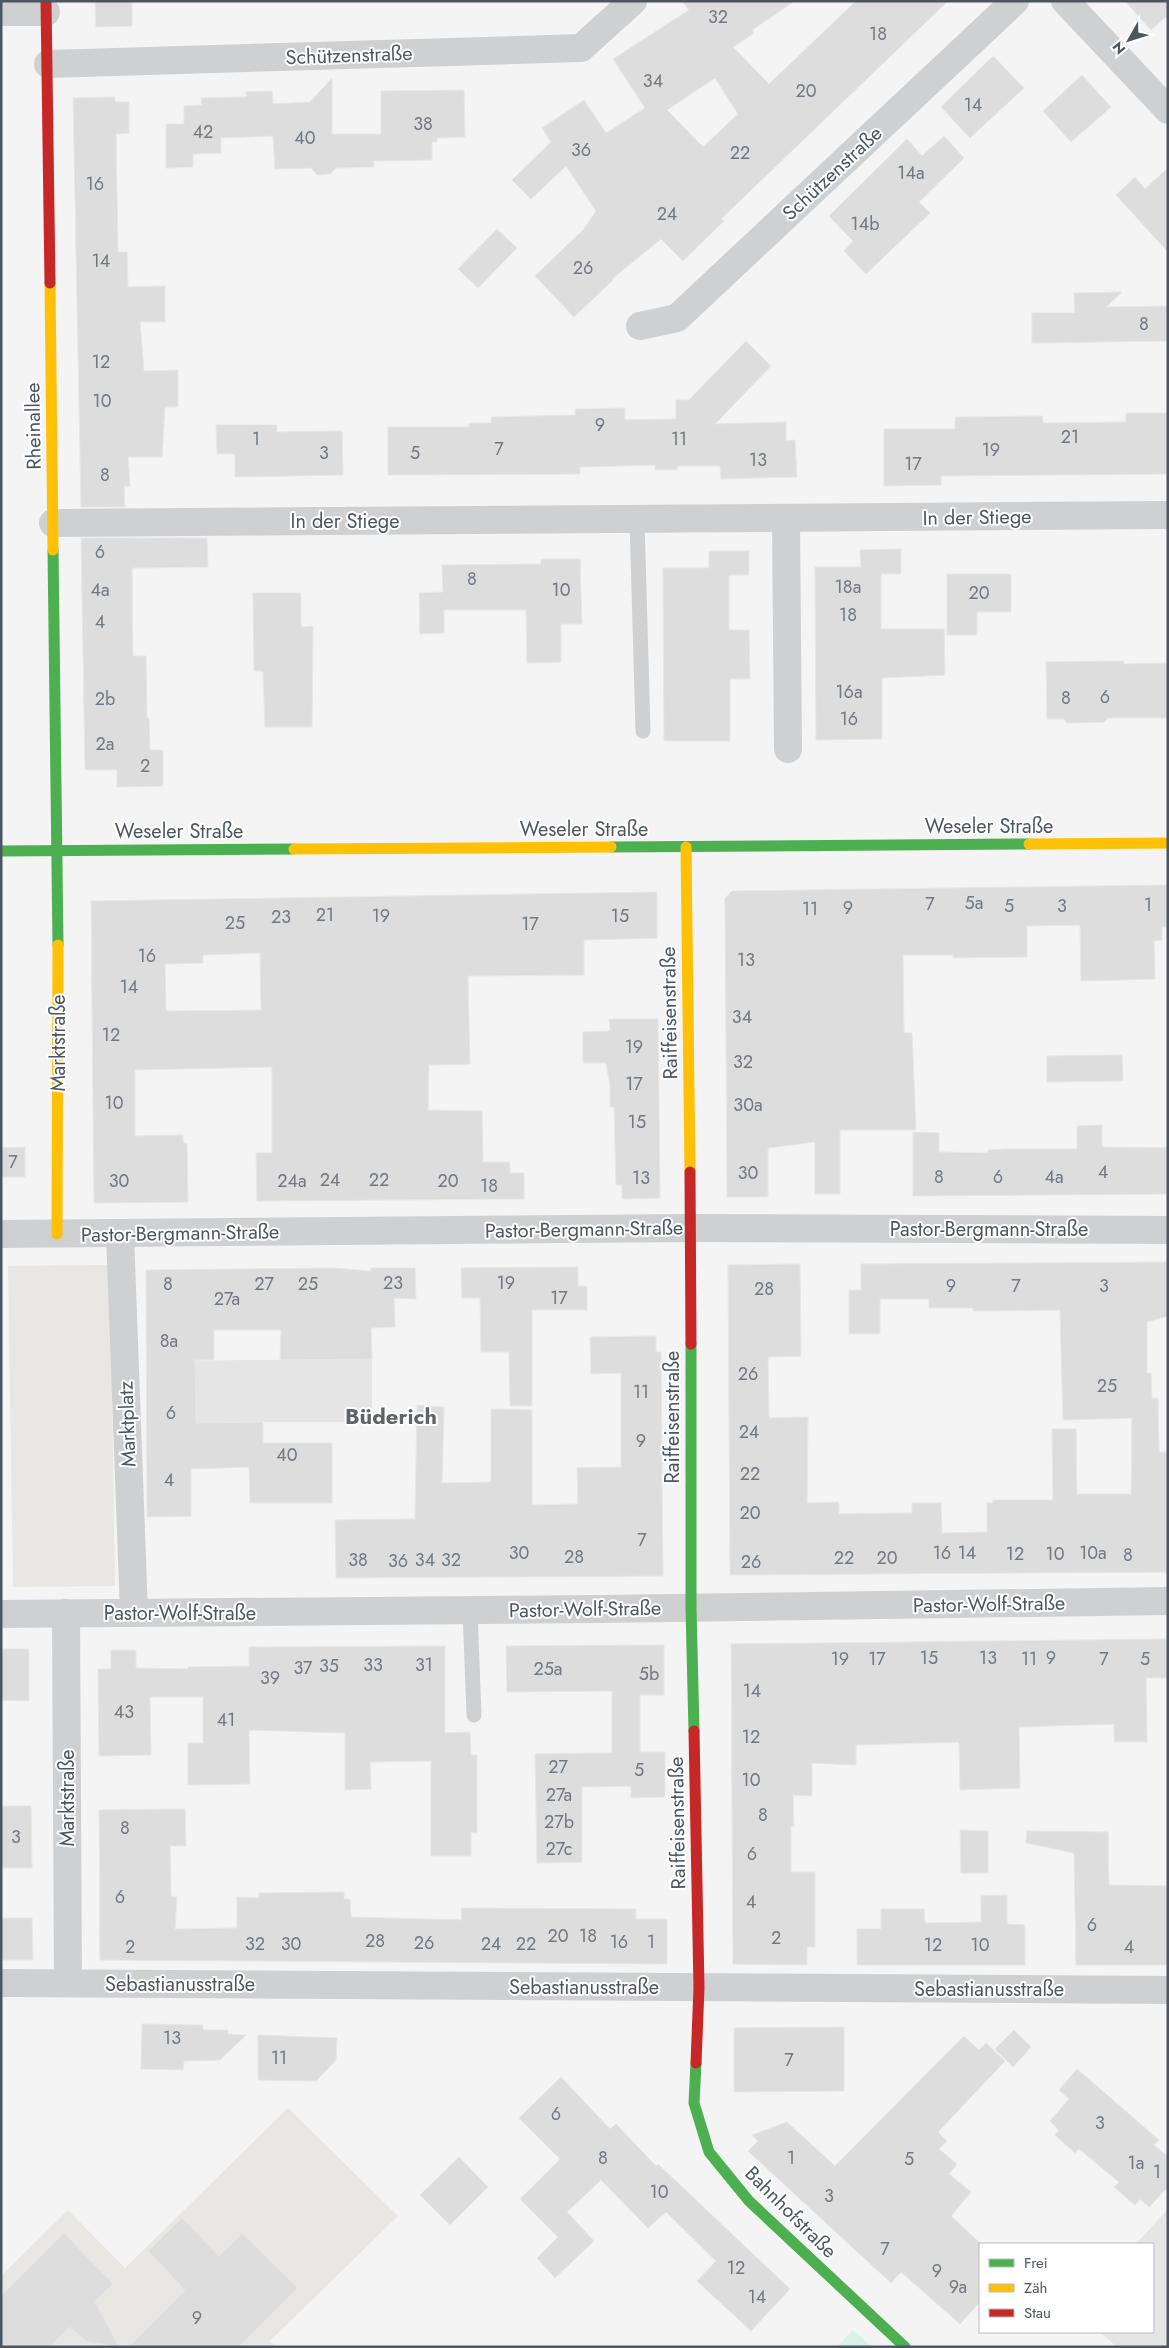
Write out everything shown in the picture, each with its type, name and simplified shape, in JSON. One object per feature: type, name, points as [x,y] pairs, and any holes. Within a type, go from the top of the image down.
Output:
[{"type":"street","name":"Schützenstraße","points":[[48,64],[581,48],[633,1]]},
{"type":"street","name":"Schützenstraße","points":[[640,326],[677,318],[1015,1]]},
{"type":"street","points":[[1065,1],[1168,110]]},
{"type":"street","name":"Rheinallee","points":[[46,6],[57,851]]},
{"type":"street","points":[[1,12],[46,6]]},
{"type":"street","name":"In der Stiege","points":[[53,523],[1168,515]]},
{"type":"street","points":[[786,519],[788,749]]},
{"type":"street","name":"Weseler Straße","points":[[1,851],[1168,843]]},
{"type":"street","name":"Raiffeisenstraße","points":[[686,847],[691,1228],[691,1608],[699,1988]]},
{"type":"street","name":"Marktstraße","points":[[57,851],[57,1234]]},
{"type":"street","name":"Pastor-Bergmann-Straße","points":[[1,1234],[691,1228],[1168,1230]]},
{"type":"street","name":"Marktplatz","points":[[120,1234],[134,1613]]},
{"type":"street","name":"Pastor-Wolf-Straße","points":[[1,1614],[691,1608],[1168,1601]]},
{"type":"street","name":"Marktstraße","points":[[66,1614],[68,1983]]},
{"type":"street","name":"Sebastianusstraße","points":[[1,1983],[1168,1990]]},
{"type":"street","name":"Bahnhofstraße","points":[[699,1988],[694,2103],[709,2152],[749,2201],[905,2347]]},
{"type":"lane","points":[[637,519],[643,731]]},
{"type":"lane","points":[[470,1610],[474,1715]]},
{"type":"shaded area","points":[[110,1265],[115,1586],[13,1587],[8,1266]]},
{"type":"shaded area","points":[[372,1359],[372,1422],[242,1422],[242,1443],[207,1444],[146,1361]]},
{"type":"shaded area","points":[[288,2108],[398,2216],[270,2341],[275,2347],[1,2347],[1,2276],[68,2210],[125,2268]]},
{"type":"shaded area","points":[[1168,2209],[1168,2347],[1117,2347],[1101,2333],[1154,2333],[1154,2243],[1137,2243]]},
{"type":"green space","points":[[853,2330],[872,2347],[837,2347]]},
{"type":"building","points":[[95,1],[132,1],[132,26],[96,27]]},
{"type":"building","points":[[682,1],[795,1],[752,30],[754,33],[733,47],[769,84],[856,1],[948,1],[721,219],[724,221],[683,261],[661,239],[612,279],[574,317],[535,276],[584,229],[596,211],[566,166],[531,199],[512,180],[551,142],[542,128],[584,100],[606,133],[645,108],[613,59],[689,10]],"holes":[[[715,78],[738,114],[703,147],[667,110]]]},
{"type":"building","points":[[1125,1],[1168,1],[1168,15],[1151,30]]},
{"type":"building","points":[[993,56],[1024,88],[970,138],[941,107]]},
{"type":"building","points":[[1082,75],[1111,107],[1071,142],[1043,111]]},
{"type":"building","points":[[332,78],[332,134],[381,134],[381,91],[464,90],[465,137],[437,138],[437,142],[432,142],[432,160],[373,161],[374,167],[336,168],[330,174],[317,175],[311,168],[275,169],[273,136],[221,138],[221,153],[193,154],[193,167],[166,168],[166,124],[184,124],[184,106],[202,105],[201,98],[247,97],[246,92],[272,91],[273,104],[310,102]]},
{"type":"building","points":[[115,97],[115,102],[129,102],[129,133],[116,134],[118,252],[127,252],[128,287],[165,286],[165,322],[140,322],[144,371],[178,370],[178,407],[165,407],[162,457],[128,457],[130,486],[124,486],[125,507],[81,507],[73,98]]},
{"type":"building","points":[[944,136],[964,158],[919,202],[930,213],[866,274],[844,251],[853,241],[829,216],[907,139],[922,156]]},
{"type":"building","points":[[1168,168],[1168,252],[1116,195],[1135,177],[1145,189]]},
{"type":"building","points":[[497,229],[517,248],[478,288],[458,269]]},
{"type":"building","points":[[1122,292],[1106,307],[1168,306],[1168,341],[1032,343],[1032,313],[1075,313],[1074,293]]},
{"type":"building","points":[[746,341],[771,366],[715,424],[786,422],[786,441],[795,440],[797,477],[721,479],[720,466],[678,466],[677,470],[655,470],[655,465],[580,467],[580,474],[388,475],[388,427],[469,427],[469,423],[491,423],[491,417],[575,415],[575,409],[625,408],[625,420],[676,419],[676,400],[689,400]]},
{"type":"building","points":[[1126,413],[1168,413],[1168,474],[941,476],[941,485],[884,486],[884,429],[955,429],[955,417],[1042,416],[1043,423],[1126,422]]},
{"type":"building","points":[[216,425],[277,425],[277,432],[342,431],[343,475],[235,477],[235,454],[217,454]]},
{"type":"building","points":[[81,538],[207,538],[208,567],[132,568],[133,656],[146,656],[147,718],[149,718],[150,750],[163,750],[163,786],[117,787],[117,770],[85,770]]},
{"type":"building","points":[[901,549],[901,574],[881,574],[881,629],[944,629],[945,675],[882,678],[882,739],[816,740],[815,567],[861,567],[860,550]]},
{"type":"building","points":[[709,551],[749,551],[749,575],[729,575],[729,630],[749,630],[750,679],[730,679],[730,741],[664,741],[663,568],[709,568]]},
{"type":"building","points":[[541,559],[580,559],[582,624],[561,624],[561,662],[527,663],[526,610],[444,610],[444,633],[420,634],[419,593],[443,592],[442,565],[541,564]]},
{"type":"building","points":[[947,574],[1011,574],[1011,612],[977,612],[977,635],[947,635]]},
{"type":"building","points":[[253,593],[301,593],[301,627],[313,626],[312,727],[265,727],[263,671],[254,671]]},
{"type":"building","points":[[1124,661],[1124,664],[1168,663],[1168,718],[1108,718],[1104,722],[1067,723],[1064,719],[1047,719],[1046,662]]},
{"type":"building","points":[[1168,885],[1168,927],[1162,927],[1162,940],[1154,941],[1155,979],[1081,981],[1080,925],[1027,926],[1027,957],[953,958],[953,955],[903,955],[904,1033],[912,1033],[916,1130],[840,1130],[840,1194],[815,1194],[815,1142],[768,1148],[768,1197],[727,1197],[725,898],[732,891]]},
{"type":"building","points":[[657,892],[657,938],[584,940],[584,975],[468,976],[470,1064],[429,1065],[428,1110],[482,1111],[483,1162],[510,1162],[510,1173],[524,1173],[524,1199],[257,1201],[256,1153],[272,1153],[272,1067],[135,1070],[135,1136],[183,1135],[183,1143],[187,1143],[188,1202],[94,1203],[91,901]],"holes":[[[260,953],[261,1010],[166,1011],[165,964],[203,963],[203,955]]]},
{"type":"building","points":[[609,1019],[658,1019],[660,1198],[622,1199],[622,1185],[616,1185],[614,1107],[610,1107],[610,1085],[606,1063],[583,1063],[583,1032],[610,1031]]},
{"type":"building","points":[[1122,1055],[1123,1081],[1047,1082],[1047,1056]]},
{"type":"building","points":[[1102,1125],[1102,1147],[1168,1148],[1168,1194],[913,1196],[913,1132],[939,1133],[939,1152],[988,1153],[988,1150],[1007,1149],[1077,1149],[1077,1126]]},
{"type":"building","points":[[25,1147],[25,1177],[1,1177],[1,1148]]},
{"type":"building","points":[[1168,1262],[1168,1316],[1147,1322],[1147,1373],[1151,1373],[1152,1398],[1158,1398],[1159,1452],[1168,1452],[1168,1572],[730,1575],[728,1265],[800,1264],[801,1356],[768,1357],[769,1418],[808,1417],[807,1503],[839,1502],[839,1514],[912,1513],[912,1503],[941,1503],[942,1533],[987,1532],[987,1503],[993,1503],[993,1500],[1053,1500],[1052,1429],[1076,1429],[1077,1494],[1131,1494],[1132,1418],[1063,1420],[1060,1310],[973,1311],[973,1308],[929,1308],[929,1299],[880,1299],[880,1334],[849,1334],[849,1290],[861,1290],[861,1264]]},
{"type":"building","points":[[578,1267],[578,1286],[587,1286],[587,1310],[532,1310],[532,1406],[510,1406],[509,1352],[481,1352],[480,1298],[462,1298],[461,1268]]},
{"type":"building","points":[[333,1268],[371,1271],[371,1268],[415,1268],[416,1299],[394,1298],[395,1327],[371,1328],[372,1359],[280,1360],[281,1330],[214,1330],[214,1360],[195,1360],[196,1423],[263,1422],[263,1443],[332,1443],[332,1503],[250,1503],[249,1467],[191,1469],[191,1516],[147,1517],[146,1270]]},
{"type":"building","points":[[656,1336],[656,1352],[661,1352],[663,1576],[336,1578],[335,1520],[415,1519],[417,1405],[444,1407],[442,1483],[491,1482],[491,1409],[532,1410],[532,1505],[578,1504],[577,1468],[621,1467],[621,1373],[591,1374],[590,1337]]},
{"type":"building","points":[[1168,1639],[1168,1678],[1146,1678],[1147,1742],[1114,1742],[1114,1724],[1019,1727],[1020,1788],[960,1790],[959,1742],[856,1745],[856,1765],[812,1763],[812,1796],[793,1795],[794,1826],[791,1826],[791,1872],[815,1872],[815,1947],[807,1947],[807,1965],[733,1964],[731,1644]]},
{"type":"building","points":[[664,1645],[664,1695],[640,1695],[640,1752],[665,1752],[665,1797],[631,1798],[631,1786],[582,1787],[582,1862],[537,1863],[535,1754],[612,1753],[612,1691],[507,1692],[506,1646]]},
{"type":"building","points":[[445,1646],[445,1733],[470,1732],[471,1755],[477,1755],[477,1833],[471,1832],[471,1856],[431,1856],[431,1761],[370,1762],[371,1789],[345,1790],[345,1733],[249,1730],[250,1784],[188,1785],[188,1743],[203,1743],[203,1697],[150,1697],[151,1755],[99,1756],[98,1669],[111,1669],[111,1650],[136,1650],[136,1668],[188,1669],[188,1667],[249,1666],[249,1647]]},
{"type":"building","points":[[1,1649],[29,1649],[29,1701],[1,1700]]},
{"type":"building","points":[[1,1806],[31,1806],[32,1868],[1,1868]]},
{"type":"building","points":[[185,1809],[186,1846],[170,1846],[171,1896],[177,1897],[175,1929],[237,1928],[237,1897],[259,1898],[259,1893],[344,1892],[344,1899],[350,1899],[351,1917],[462,1920],[461,1908],[636,1909],[636,1919],[667,1919],[667,1964],[100,1960],[99,1810]]},
{"type":"building","points":[[960,1830],[988,1831],[988,1873],[961,1873]]},
{"type":"building","points":[[1027,1831],[1108,1832],[1109,1885],[1168,1886],[1168,1965],[1076,1965],[1074,1853],[1026,1843]]},
{"type":"building","points":[[1007,1895],[1007,1924],[1025,1925],[1025,1965],[857,1965],[857,1929],[881,1929],[881,1909],[924,1909],[925,1923],[981,1922],[981,1896]]},
{"type":"building","points":[[1,1918],[32,1918],[33,1960],[1,1960]]},
{"type":"building","points":[[142,2024],[203,2025],[203,2030],[228,2030],[228,2034],[246,2035],[220,2060],[184,2061],[183,2070],[141,2069]]},
{"type":"building","points":[[844,2027],[844,2091],[734,2092],[734,2028]]},
{"type":"building","points":[[1014,2030],[1031,2047],[1013,2067],[995,2049]]},
{"type":"building","points":[[258,2035],[337,2038],[336,2060],[316,2081],[258,2080]]},
{"type":"building","points":[[964,2036],[979,2050],[986,2043],[1005,2061],[938,2132],[947,2141],[939,2149],[957,2164],[949,2174],[971,2192],[951,2216],[980,2243],[979,2303],[960,2324],[901,2272],[891,2283],[748,2151],[758,2141],[752,2135],[787,2122],[835,2166]]},
{"type":"building","points":[[1077,2069],[1159,2140],[1154,2145],[1168,2157],[1168,2187],[1149,2207],[1140,2199],[1135,2205],[1114,2187],[1119,2182],[1079,2149],[1075,2153],[1055,2135],[1059,2130],[1050,2121],[1069,2099],[1059,2090]]},
{"type":"building","points":[[561,2077],[610,2129],[616,2124],[656,2166],[658,2164],[790,2289],[751,2331],[697,2281],[716,2261],[666,2212],[648,2228],[601,2180],[567,2212],[594,2241],[555,2278],[537,2258],[558,2237],[520,2199],[560,2159],[519,2118]]},
{"type":"building","points":[[459,2157],[488,2187],[450,2225],[420,2195]]},
{"type":"building","points":[[182,2218],[219,2256],[242,2233],[298,2288],[239,2347],[128,2347],[185,2290],[148,2251]]},
{"type":"building","points":[[64,2233],[113,2284],[95,2302],[119,2347],[86,2341],[70,2327],[50,2347],[1,2347],[1,2296]]},
{"type":"traffic: fast","points":[[53,550],[58,945]]},
{"type":"traffic: fast","points":[[611,847],[1029,844]]},
{"type":"traffic: fast","points":[[1,851],[294,849]]},
{"type":"traffic: fast","points":[[691,1344],[691,1608],[694,1731]]},
{"type":"traffic: fast","points":[[696,2063],[694,2103],[709,2152],[749,2201],[905,2347]]},
{"type":"traffic: slow","points":[[50,283],[53,550]]},
{"type":"traffic: slow","points":[[1029,844],[1168,843]]},
{"type":"traffic: slow","points":[[294,849],[611,847]]},
{"type":"traffic: slow","points":[[686,847],[690,1172]]},
{"type":"traffic: slow","points":[[57,1234],[58,945]]},
{"type":"traffic: jam","points":[[46,1],[50,283]]},
{"type":"traffic: jam","points":[[690,1172],[691,1344]]},
{"type":"traffic: jam","points":[[694,1731],[699,1988],[696,2063]]},
{"type":"district","name":"Büderich","points":[[391,1416]]}]
